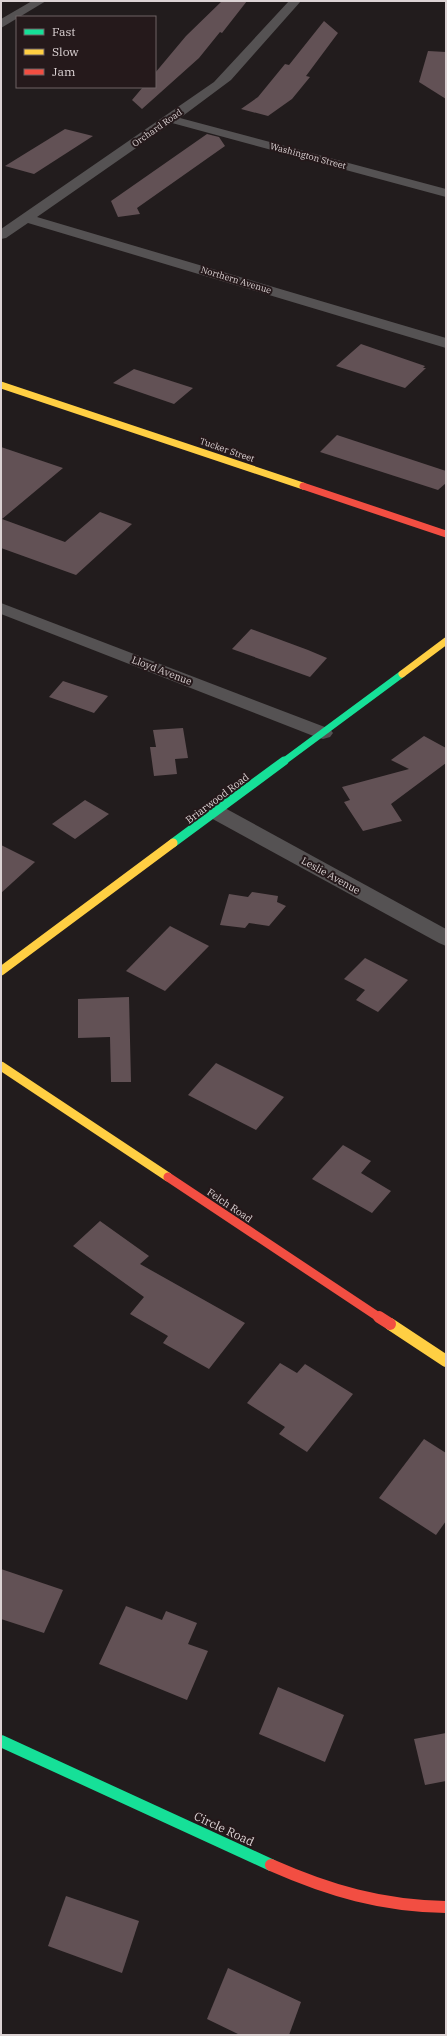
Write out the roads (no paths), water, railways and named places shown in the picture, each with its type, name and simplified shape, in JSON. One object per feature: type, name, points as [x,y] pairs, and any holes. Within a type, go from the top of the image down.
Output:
[{"type":"street","points":[[1,24],[40,1]]},
{"type":"street","name":"Orchard Road","points":[[1,234],[170,119],[227,77],[295,1]]},
{"type":"street","name":"Washington Street","points":[[170,119],[446,193]]},
{"type":"street","name":"Northern Avenue","points":[[26,218],[446,343]]},
{"type":"street","name":"Tucker Street","points":[[1,385],[446,534]]},
{"type":"street","name":"Lloyd Avenue","points":[[1,608],[323,733]]},
{"type":"street","name":"Briarwood Road","points":[[1,971],[446,641]]},
{"type":"street","name":"Leslie Avenue","points":[[216,812],[446,938]]},
{"type":"street","name":"Felch Road","points":[[1,1066],[446,1361]]},
{"type":"street","name":"Circle Road","points":[[1,1741],[301,1878],[376,1904],[428,1909],[446,1907]]}]
